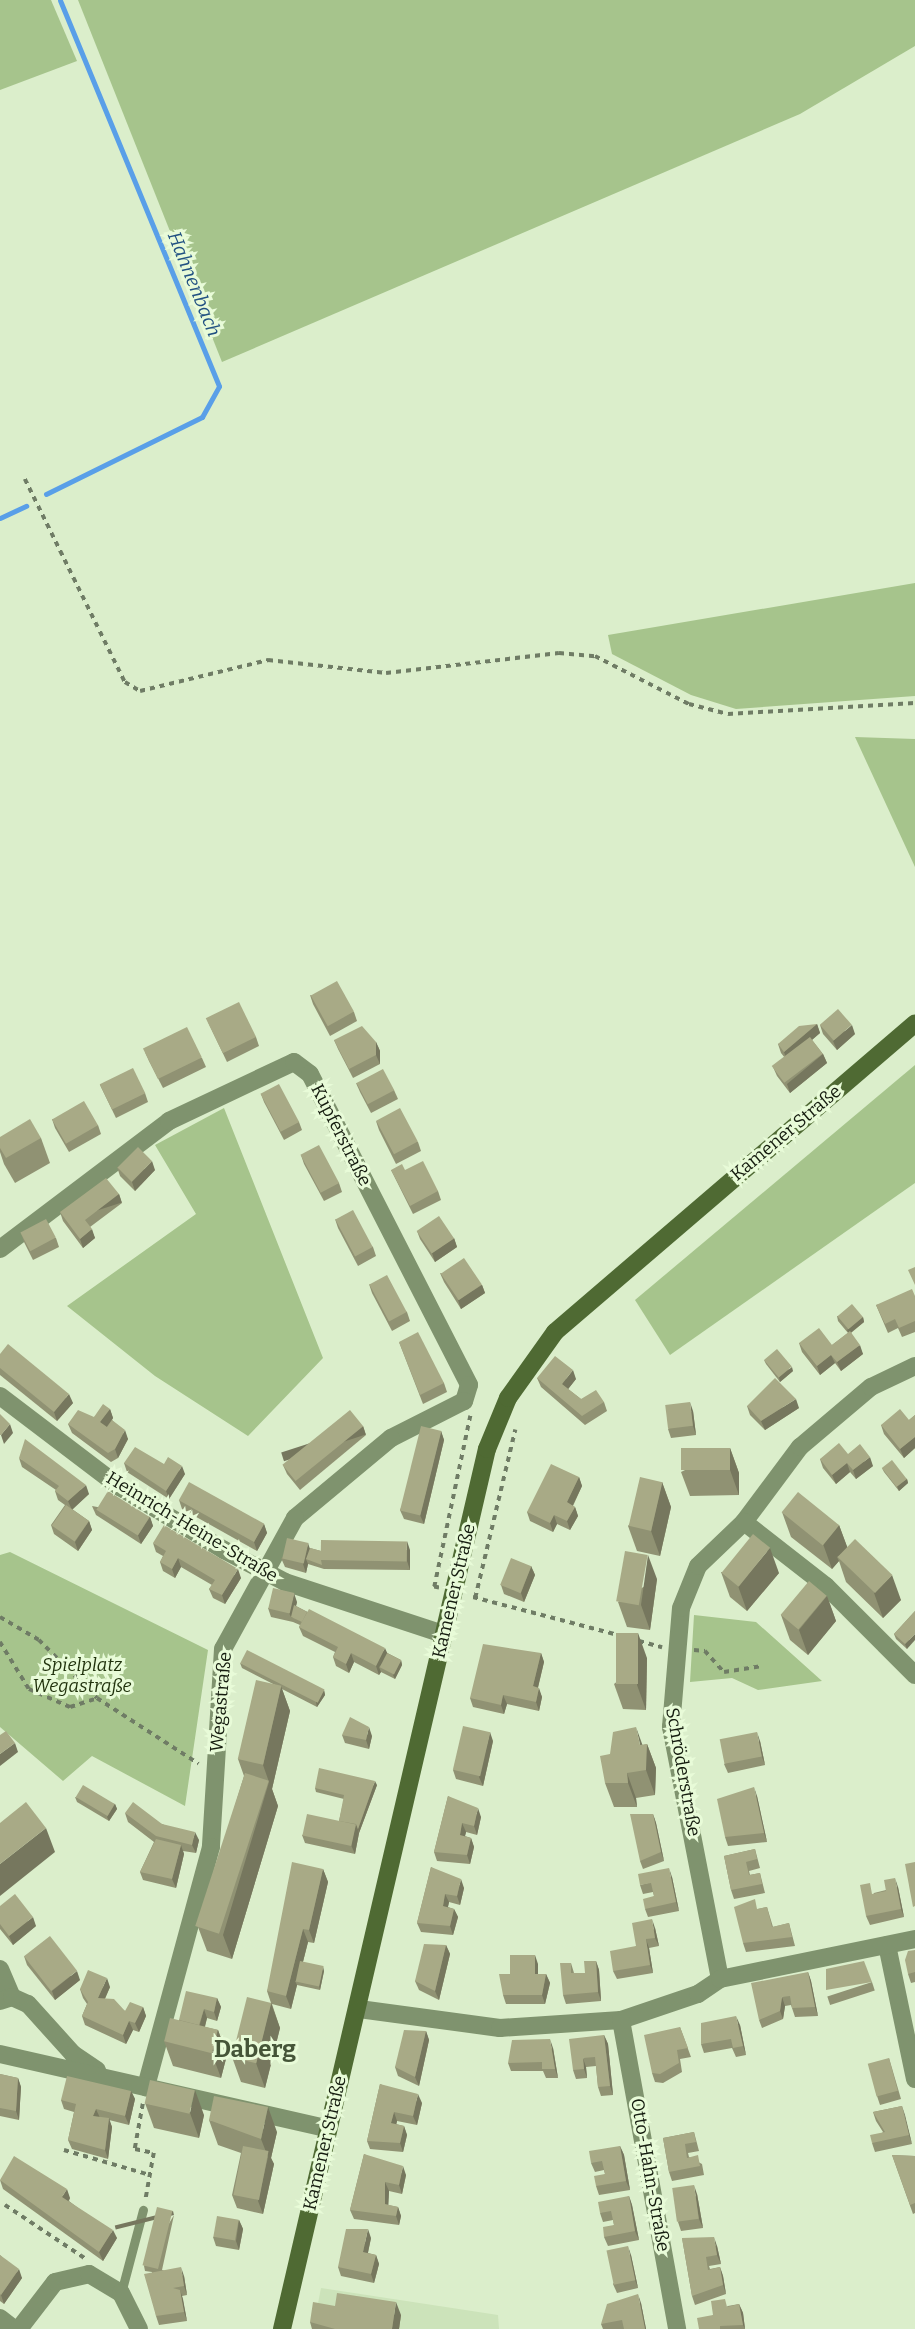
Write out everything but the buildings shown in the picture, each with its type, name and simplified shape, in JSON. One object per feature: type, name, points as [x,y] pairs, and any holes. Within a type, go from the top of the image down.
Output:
[{"type":"main road","name":"Kamener Straße","points":[[282,2329],[327,2128],[359,2009],[487,1449],[534,1353],[915,1023]]},
{"type":"street","name":"Kupferstraße","points":[[0,1249],[169,1121],[294,1062],[310,1074],[466,1376],[464,1401]]},
{"type":"street","name":"Schröderstraße","points":[[720,1979],[671,1727],[675,1649],[681,1608],[698,1566],[744,1522],[800,1447],[871,1387],[915,1366]]},
{"type":"street","name":"Heinrich-Heine-Straße","points":[[0,1396],[120,1488],[264,1571],[443,1634]]},
{"type":"street","name":"Wegastraße","points":[[146,2087],[211,1847],[223,1648],[295,1518],[391,1438],[464,1401]]},
{"type":"street","points":[[744,1522],[826,1586],[915,1675]]},
{"type":"street","points":[[359,2009],[500,2028],[621,2021],[698,1994],[720,1979],[915,1939]]},
{"type":"street","points":[[887,1945],[915,2079]]},
{"type":"street","points":[[0,1969],[6,1999],[28,2004],[73,2054],[100,2073]]},
{"type":"street","name":"Otto-Hahn-Straße","points":[[621,2021],[677,2329]]},
{"type":"street","points":[[0,2054],[100,2073],[146,2087],[327,2128]]},
{"type":"street","points":[[19,2329],[55,2282],[89,2274],[121,2293],[139,2329]]},
{"type":"street","points":[[0,2318],[14,2329]]},
{"type":"lane","points":[[121,2293],[143,2210]]},
{"type":"path","points":[[25,479],[125,682],[140,691],[268,660],[386,673],[558,653],[596,656],[689,704],[728,714],[915,704]]},
{"type":"path","points":[[453,1592],[434,1587],[473,1423],[464,1401]]},
{"type":"path","points":[[521,1416],[475,1598],[622,1636]]},
{"type":"path","points":[[1,1619],[39,1640],[97,1698],[216,1773]]},
{"type":"path","points":[[633,1640],[675,1649]]},
{"type":"path","points":[[0,1642],[29,1689],[71,1707],[97,1698]]},
{"type":"path","points":[[711,1663],[733,1674],[761,1666]]},
{"type":"path","points":[[143,2210],[154,2153],[135,2149],[146,2087]]},
{"type":"path","points":[[64,2150],[150,2175]]},
{"type":"path","points":[[5,2205],[89,2260],[89,2274]]},
{"type":"shaded area","points":[[321,2288],[498,2315],[499,2329],[313,2329]]},
{"type":"green space","points":[[0,0],[51,0],[77,61],[0,90]]},
{"type":"green space","points":[[78,0],[915,0],[915,46],[800,114],[222,362]]},
{"type":"green space","points":[[915,583],[915,696],[736,709],[691,695],[612,654],[608,635]]},
{"type":"green space","points":[[855,737],[915,739],[915,867]]},
{"type":"green space","points":[[915,1065],[915,1183],[670,1355],[635,1300]]},
{"type":"green space","points":[[224,1108],[323,1358],[248,1436],[155,1376],[67,1306],[196,1214],[155,1145]]},
{"type":"green space","name":"Spielplatz Wegastraße","points":[[10,1552],[208,1650],[185,1806],[92,1756],[63,1781],[0,1727],[0,1555]]},
{"type":"green space","points":[[694,1615],[756,1622],[822,1681],[758,1690],[732,1678],[690,1682]]},
{"type":"waterway","name":"Hahnenbach","points":[[46,494],[202,417],[219,386],[60,0]]},
{"type":"waterway","name":"Hahnenbach","points":[[0,518],[26,506]]},
{"type":"district","name":"Daberg","points":[[255,2050]]}]
